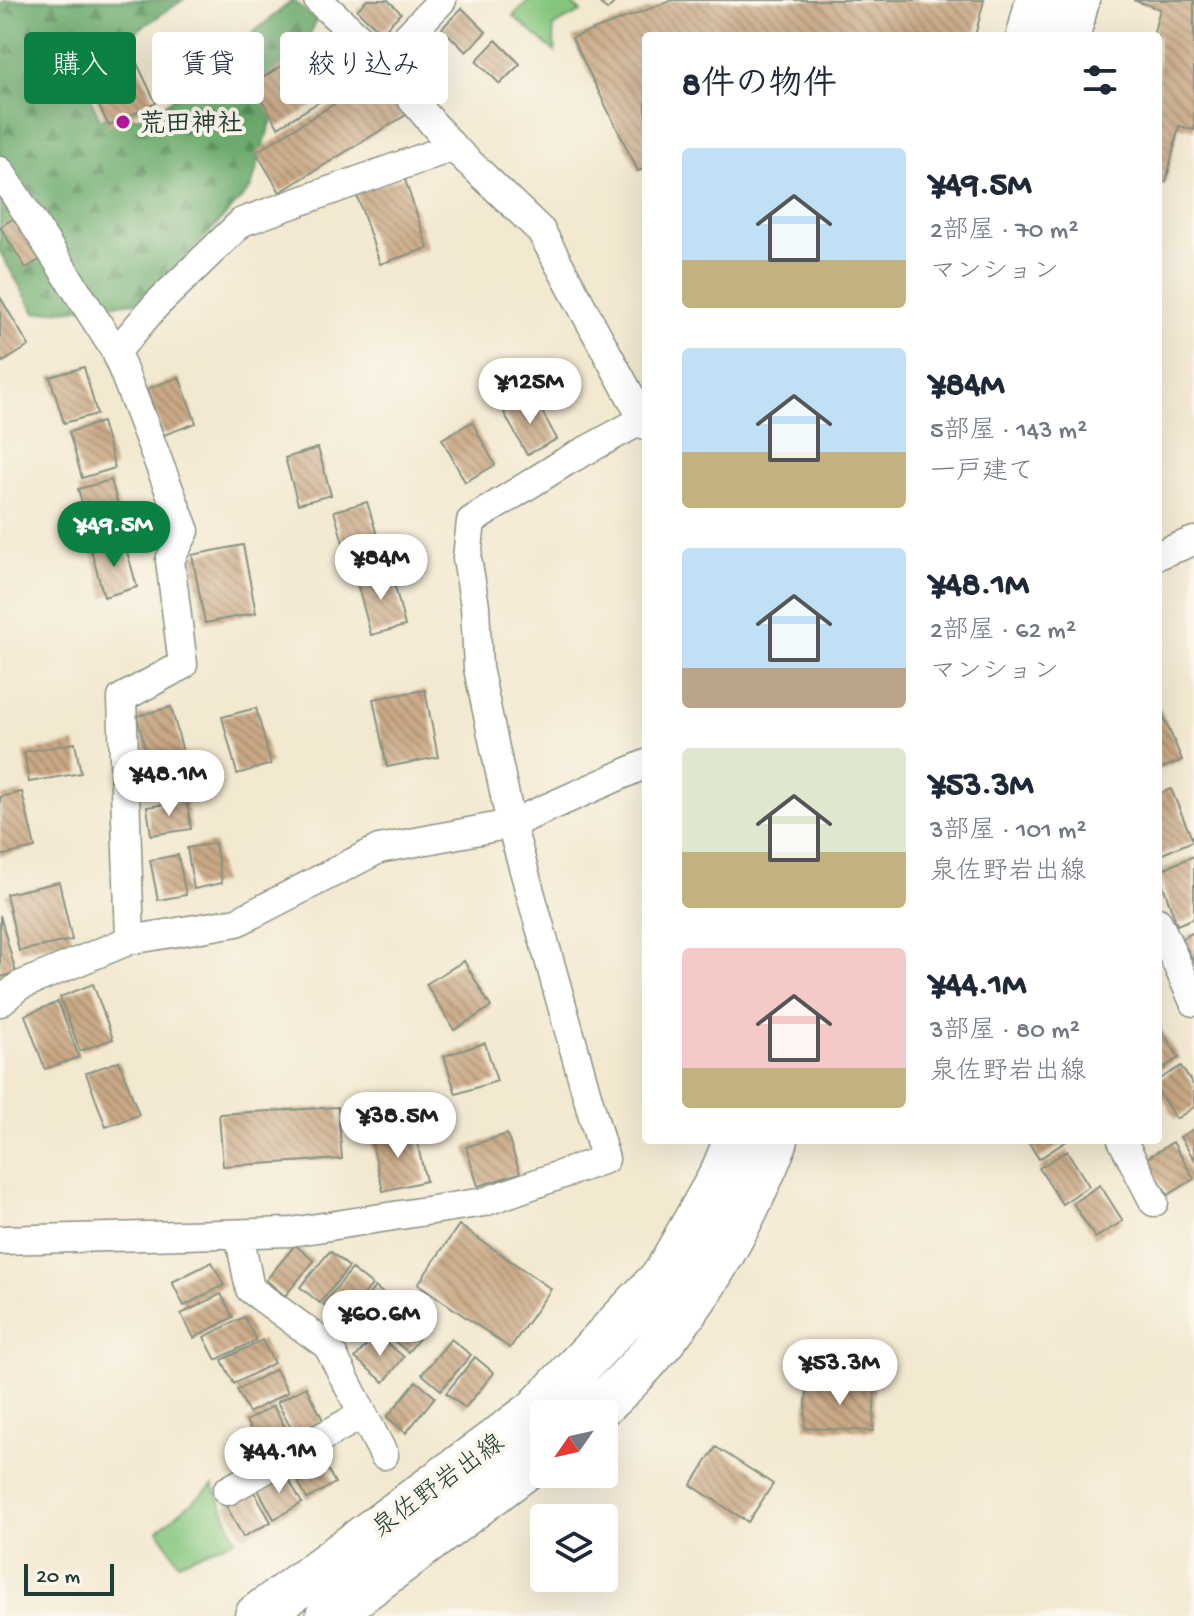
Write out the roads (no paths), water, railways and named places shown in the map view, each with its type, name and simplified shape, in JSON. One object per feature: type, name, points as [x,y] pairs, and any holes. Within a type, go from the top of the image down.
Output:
[{"type":"main road","points":[[1030,32],[1038,0]]},
{"type":"main road","points":[[1069,32],[1077,0]]},
{"type":"main road","name":"泉佐野岩出線","points":[[257,1616],[535,1412],[665,1275],[722,1174],[734,1144]]},
{"type":"main road","points":[[604,1400],[689,1309],[753,1200],[774,1144]]},
{"type":"main road","name":"泉佐野岩出線","points":[[328,1616],[530,1464]]},
{"type":"street","points":[[318,0],[353,32]]},
{"type":"street","points":[[412,32],[442,0]]},
{"type":"street","points":[[416,104],[453,147],[541,231],[642,419]]},
{"type":"street","points":[[116,352],[156,305],[242,222],[453,147]]},
{"type":"street","points":[[0,171],[116,352],[185,531],[170,560],[183,665],[122,698],[130,940]]},
{"type":"street","points":[[0,1240],[291,1232],[484,1202],[605,1159],[511,824],[478,668],[475,606],[467,558],[471,521],[565,462],[642,424]]},
{"type":"street","points":[[1162,553],[1194,541]]},
{"type":"street","points":[[0,1002],[19,986],[130,940],[237,922],[379,849],[511,824],[642,766]]},
{"type":"street","points":[[1162,942],[1194,1002]]},
{"type":"street","points":[[1124,1144],[1154,1202]]},
{"type":"street","points":[[239,1234],[250,1289],[328,1346],[384,1455]]},
{"type":"street","points":[[227,1491],[363,1414]]},
{"type":"place","name":"荒田神社","points":[[123,122]]}]
